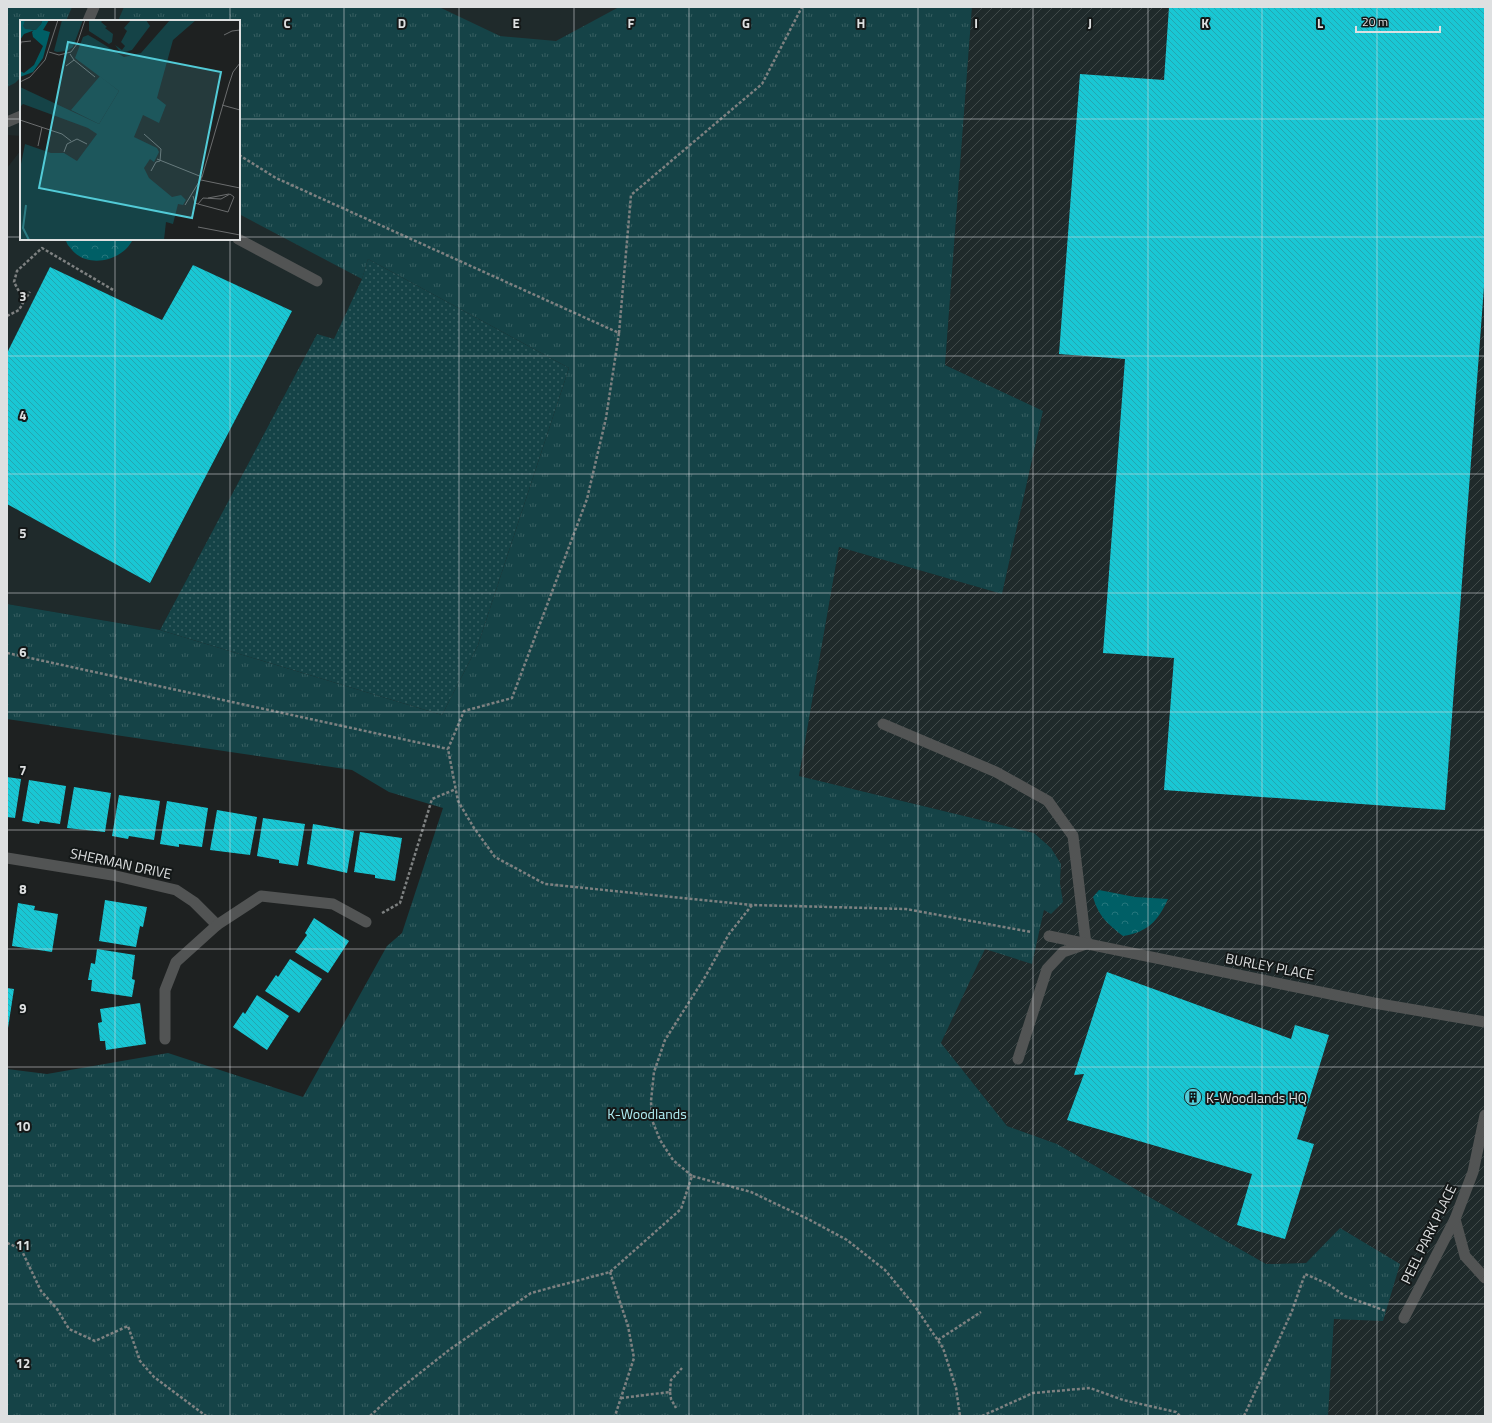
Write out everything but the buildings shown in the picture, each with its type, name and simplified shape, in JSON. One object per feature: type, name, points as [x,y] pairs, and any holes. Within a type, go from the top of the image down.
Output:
[{"type":"street","points":[[88,20],[94,7]]},
{"type":"street","points":[[7,122],[20,116]]},
{"type":"street","points":[[240,240],[317,281]]},
{"type":"street","points":[[884,724],[996,772],[1048,801],[1073,836],[1086,944],[1063,952],[1047,969],[1018,1059]]},
{"type":"street","name":"SHERMAN DRIVE","points":[[7,858],[112,875],[176,890],[194,902],[217,925]]},
{"type":"street","points":[[165,1039],[165,990],[176,962],[217,925],[261,896],[333,904],[366,922]]},
{"type":"street","name":"BURLEY PLACE","points":[[1049,936],[1374,1003],[1485,1022]]},
{"type":"street","name":"PEEL PARK PLACE","points":[[1404,1318],[1455,1219],[1474,1172],[1485,1115]]},
{"type":"street","points":[[1455,1219],[1465,1256],[1485,1278]]},
{"type":"path","points":[[802,7],[762,84],[631,195],[617,348],[606,418],[587,498],[512,698],[464,711],[448,749],[458,801],[474,828],[496,857],[545,884],[752,905],[906,909],[1049,936]]},
{"type":"path","points":[[240,156],[276,178],[619,333]]},
{"type":"path","points":[[24,301],[14,282],[16,271],[42,248],[115,291]]},
{"type":"path","points":[[7,316],[19,310],[30,292]]},
{"type":"path","points":[[7,653],[448,749]]},
{"type":"path","points":[[366,922],[400,903],[432,799],[456,789]]},
{"type":"path","points":[[752,905],[729,934],[705,977],[664,1040],[654,1072],[651,1101],[652,1120],[660,1140],[673,1160],[692,1176],[751,1192],[847,1240],[885,1270],[914,1305],[943,1348],[956,1388],[960,1416]]},
{"type":"path","points":[[370,1416],[396,1392],[449,1350],[531,1293],[610,1272],[681,1209],[692,1176]]},
{"type":"path","points":[[7,1243],[21,1248],[41,1291],[57,1309],[69,1329],[95,1340],[128,1326],[140,1361],[154,1377],[206,1416]]},
{"type":"path","points":[[610,1272],[628,1326],[634,1358],[615,1416]]},
{"type":"path","points":[[1244,1416],[1292,1311],[1305,1274],[1328,1284],[1345,1296],[1404,1318]]},
{"type":"path","points":[[938,1340],[981,1312]]},
{"type":"path","points":[[676,1408],[671,1399],[671,1380],[682,1368]]},
{"type":"path","points":[[982,1416],[1033,1393],[1090,1388],[1123,1400],[1176,1412],[1180,1416]]},
{"type":"path","points":[[621,1398],[670,1392]]},
{"type":"shaded area","points":[[7,7],[698,7],[362,279],[334,340],[317,334],[160,630],[7,604],[7,168],[20,151],[20,240],[240,240],[240,20],[20,20],[20,136],[7,135]]},
{"type":"shaded area","points":[[972,7],[1485,7],[1485,1416],[1328,1416],[1340,1228],[1306,1263],[1266,1264],[1057,1144],[1007,1126],[941,1043],[985,948],[1032,964],[1044,910],[1063,902],[1060,883],[1061,864],[1051,848],[1034,833],[799,776],[839,547],[1002,594],[1043,412],[945,365]]},
{"type":"green space","points":[[7,7],[72,7],[66,20],[20,20],[20,78],[15,83],[7,87]]},
{"type":"green space","name":"K-Woodlands","points":[[124,7],[439,7],[500,36],[556,41],[619,7],[972,7],[945,365],[1043,411],[1002,594],[839,547],[799,776],[1034,833],[1051,848],[1061,864],[1060,883],[1063,902],[1051,914],[1044,910],[1032,964],[985,949],[941,1043],[1007,1126],[1057,1144],[1266,1264],[1306,1263],[1340,1228],[1400,1264],[1383,1321],[1334,1319],[1328,1416],[7,1416],[7,1069],[47,1074],[168,1053],[303,1097],[387,946],[402,933],[443,808],[389,792],[352,770],[7,719],[7,604],[160,630],[442,715],[478,645],[569,368],[368,259],[362,279],[240,215],[240,20],[118,20]]},
{"type":"green space","points":[[66,240],[132,240],[122,253],[105,260],[96,261],[79,256],[72,250]]},
{"type":"green space","points":[[368,259],[569,368],[478,645],[442,715],[160,630],[317,334],[334,339],[362,279]]},
{"type":"green space","points":[[1099,890],[1135,897],[1168,899],[1160,914],[1151,924],[1139,932],[1123,936],[1108,923],[1098,910],[1093,897]]},
{"type":"place","name":"K-Woodlands HQ","points":[[1193,1097]]}]
